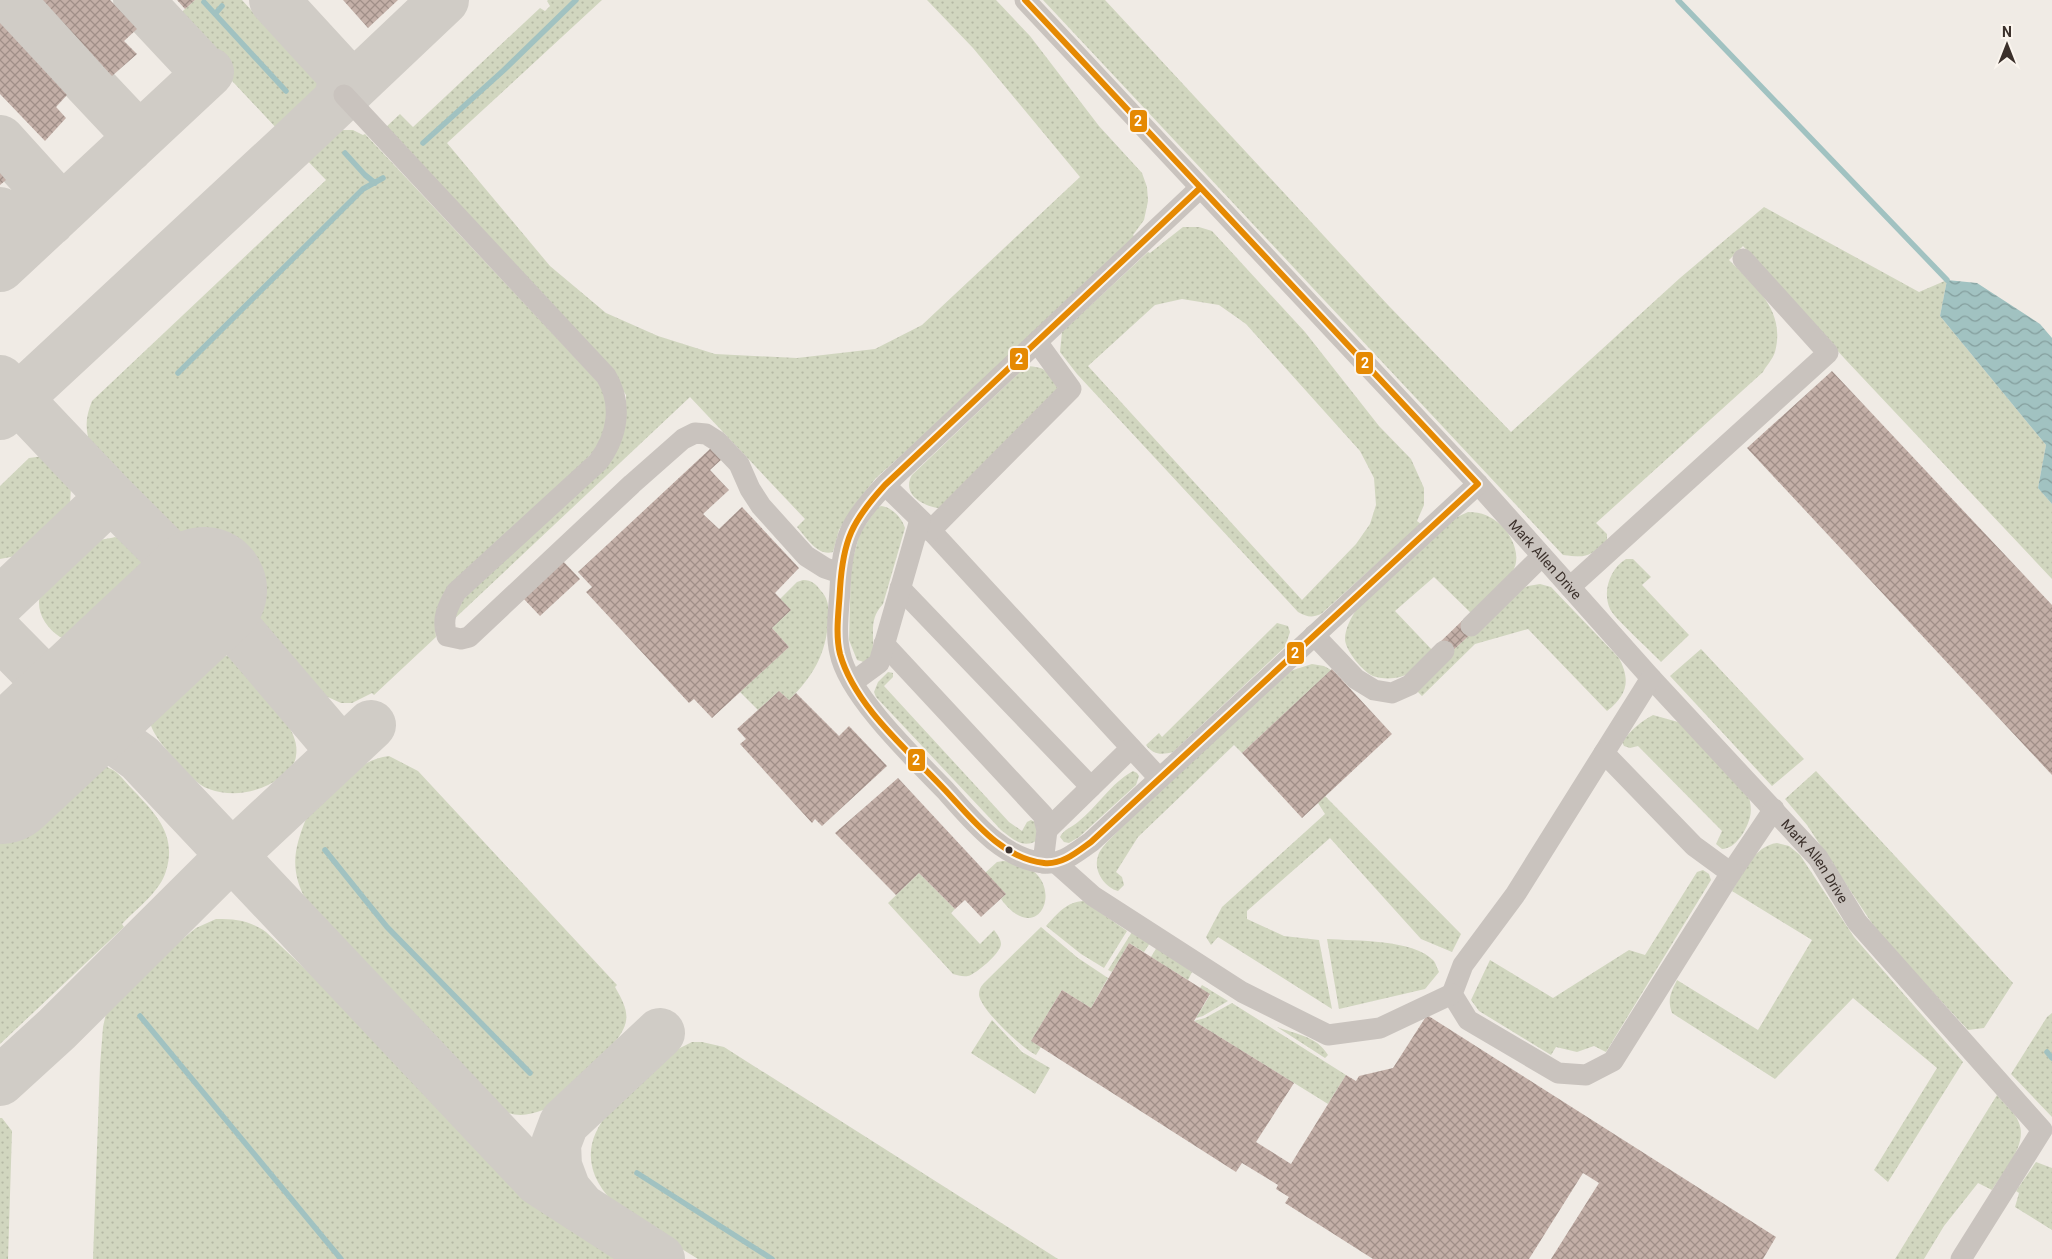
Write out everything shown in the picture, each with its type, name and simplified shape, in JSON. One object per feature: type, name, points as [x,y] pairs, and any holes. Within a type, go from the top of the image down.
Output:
[{"type":"lane","name":"Mark Allen Drive","points":[[1025,0],[1478,484],[1651,678],[1774,808],[1818,858],[1857,922],[2047,1135],[1961,1259]]},
{"type":"lane","points":[[344,94],[606,376],[612,386],[615,397],[617,409],[616,422],[608,450],[591,468],[456,592],[444,617],[444,629],[447,636],[461,639],[468,637],[632,484],[682,440],[695,433],[706,434],[717,441],[739,464],[761,506],[806,556],[825,568],[840,572]]},
{"type":"lane","points":[[1200,188],[885,485],[863,507],[850,529],[843,552],[840,572],[838,641],[840,654],[853,682],[895,737],[983,831],[1006,849],[1027,859],[1049,863],[1093,896],[1242,992],[1328,1035],[1380,1028],[1452,994],[1463,965],[1515,895],[1651,678]]},
{"type":"lane","points":[[1570,587],[1828,353],[1743,259]]},
{"type":"lane","points":[[853,682],[879,663],[900,588],[925,525],[1071,389],[1037,342]]},
{"type":"lane","points":[[1049,863],[1073,855],[1091,842],[1478,484]]},
{"type":"lane","points":[[885,485],[925,525],[1159,778]]},
{"type":"lane","points":[[1471,626],[1542,556]]},
{"type":"lane","points":[[900,588],[1091,788]]},
{"type":"lane","points":[[1314,635],[1356,679],[1374,690],[1392,693],[1410,685],[1444,651]]},
{"type":"lane","points":[[884,644],[1043,815],[1047,830],[1049,863]]},
{"type":"lane","points":[[1047,830],[1131,748]]},
{"type":"lane","points":[[1604,753],[1694,846],[1731,873]]},
{"type":"lane","points":[[1452,994],[1468,1020],[1558,1072],[1586,1075],[1613,1061],[1774,808]]},
{"type":"green space","points":[[195,0],[242,0],[320,86],[301,111],[280,132],[174,19]]},
{"type":"green space","points":[[548,0],[602,0],[447,143],[550,266],[606,313],[658,336],[715,354],[797,358],[875,349],[922,325],[1080,177],[973,48],[927,0],[996,0],[1030,36],[1099,126],[1142,173],[1147,187],[1148,201],[1144,220],[1133,235],[1136,238],[876,478],[853,507],[839,530],[833,552],[822,552],[808,541],[797,527],[805,519],[690,397],[451,622],[457,605],[608,462],[626,413],[626,395],[611,371],[385,128],[400,114],[413,127],[540,8],[545,11],[550,6]]},
{"type":"green space","points":[[1043,0],[1105,0],[1388,305],[1511,432],[1680,278],[1764,207],[1919,292],[1947,280],[1940,316],[2046,445],[2038,488],[2052,504],[2052,579],[1845,359],[1743,246],[1729,260],[1758,289],[1772,311],[1777,337],[1773,357],[1763,372],[1596,523],[1607,534],[1607,541],[1587,555],[1563,555]]},
{"type":"green space","points":[[341,130],[353,130],[363,135],[365,134],[601,385],[607,408],[606,427],[601,443],[435,626],[436,637],[374,695],[372,693],[352,703],[341,703],[319,693],[91,447],[87,424],[92,401],[326,180],[302,155],[324,135],[327,136]]},
{"type":"green space","points":[[1183,227],[1199,227],[1212,231],[1305,332],[1379,426],[1411,459],[1424,488],[1424,505],[1417,521],[1421,524],[1321,614],[1310,616],[1298,612],[1077,374],[1060,352],[1062,332],[1148,252],[1150,253]],"holes":[[[1182,299],[1219,305],[1246,324],[1360,451],[1374,478],[1376,505],[1370,524],[1356,544],[1302,600],[1088,366],[1155,305]]]},
{"type":"green space","points":[[1026,366],[1038,367],[1046,371],[1057,386],[1057,392],[939,508],[926,505],[915,498],[909,488],[912,475]]},
{"type":"green space","points":[[44,456],[56,462],[66,473],[71,487],[70,505],[65,518],[26,554],[0,559],[0,486],[29,458]]},
{"type":"green space","points":[[881,506],[889,508],[896,514],[902,520],[905,528],[883,604],[875,616],[872,657],[864,662],[857,660],[849,640],[851,565],[860,533],[877,508]]},
{"type":"green space","points":[[1468,512],[1490,517],[1502,526],[1510,536],[1516,554],[1515,566],[1512,572],[1499,589],[1473,615],[1434,577],[1395,611],[1434,652],[1414,670],[1400,677],[1383,678],[1369,674],[1355,660],[1346,644],[1345,635],[1347,628],[1356,610],[1455,518]]},
{"type":"green space","points":[[115,537],[134,547],[148,562],[152,580],[150,590],[136,608],[108,633],[97,640],[78,643],[60,637],[44,621],[41,614],[39,600],[44,585],[51,576],[85,546],[95,541]]},
{"type":"green space","points":[[1626,559],[1633,559],[1651,577],[1642,585],[1689,635],[1661,662],[1610,609],[1607,595],[1609,581],[1616,568]]},
{"type":"green space","points":[[803,580],[815,584],[824,594],[827,601],[828,612],[825,643],[811,674],[789,700],[779,691],[758,710],[740,692],[789,647],[772,628],[791,610],[780,599],[797,582]]},
{"type":"green space","points":[[1540,584],[1551,587],[1619,658],[1626,681],[1623,693],[1614,705],[1607,711],[1528,629],[1475,644],[1422,696],[1417,691],[1448,655],[1517,591],[1528,586]]},
{"type":"green space","points":[[1277,623],[1288,626],[1290,632],[1285,647],[1173,752],[1158,753],[1152,751],[1146,745],[1159,733],[1162,737]]},
{"type":"green space","points":[[198,649],[216,651],[227,655],[289,722],[287,723],[296,743],[295,759],[289,770],[273,782],[247,792],[228,793],[209,789],[201,785],[190,775],[163,746],[157,736],[152,727],[148,707],[149,695],[154,681],[152,679],[182,652]]},
{"type":"green space","points":[[1701,649],[1804,759],[1772,786],[1670,676]]},
{"type":"green space","points":[[1312,664],[1324,666],[1331,670],[1242,753],[1234,745],[1138,837],[1116,872],[1122,877],[1124,885],[1118,891],[1108,886],[1098,872],[1097,867],[1099,852],[1107,842],[1169,781],[1287,672]]},
{"type":"green space","points":[[888,672],[893,673],[893,677],[884,686],[1009,822],[1022,831],[1027,822],[1031,820],[1037,823],[1036,841],[1026,844],[1022,843],[1001,830],[876,697],[874,692],[878,682]]},
{"type":"green space","points":[[1653,715],[1678,722],[1748,792],[1751,808],[1750,817],[1744,832],[1732,846],[1722,849],[1716,844],[1722,831],[1638,746],[1630,748],[1624,746],[1622,742],[1629,734],[1640,723]]},
{"type":"green space","points":[[389,756],[418,771],[617,985],[615,987],[626,1010],[626,1023],[613,1044],[614,1047],[544,1112],[543,1110],[522,1115],[499,1111],[306,903],[298,880],[295,861],[298,841],[306,819],[304,817],[343,779],[354,771],[365,764]]},
{"type":"green space","points":[[83,760],[104,766],[116,772],[157,818],[163,827],[169,847],[166,871],[159,886],[122,924],[124,927],[0,1044],[0,821],[62,763]]},
{"type":"green space","points":[[1133,771],[1139,776],[1136,785],[1079,837],[1069,843],[1064,842],[1060,837],[1064,832],[1085,816],[1111,788]]},
{"type":"green space","points":[[1816,771],[2013,983],[1984,1028],[1968,1030],[1879,934],[1807,825],[1785,799]]},
{"type":"green space","points":[[1325,796],[1461,934],[1452,952],[1421,939],[1330,838],[1247,911],[1247,919],[1284,936],[1319,940],[1332,1009],[1218,937],[1211,945],[1206,937],[1222,907],[1325,814],[1318,803]]},
{"type":"green space","points":[[1777,843],[1789,846],[1800,855],[1854,937],[1963,1062],[1888,1182],[1874,1170],[1937,1068],[1853,998],[1775,1079],[1672,1013],[1671,992],[1677,980],[1758,1030],[1812,940],[1732,891],[1745,868],[1756,854],[1769,845]]},
{"type":"green space","points":[[1003,861],[1025,866],[1039,876],[1045,890],[1045,903],[1039,913],[1029,918],[1016,914],[1001,899],[1006,894],[985,873],[997,862]]},
{"type":"green space","points":[[1703,870],[1709,874],[1711,880],[1606,1052],[1594,1046],[1577,1052],[1556,1047],[1551,1055],[1479,1011],[1471,1000],[1490,960],[1553,998],[1629,950],[1645,955],[1697,872]]},
{"type":"green space","points":[[919,873],[955,909],[951,913],[980,944],[994,930],[1000,938],[1001,944],[997,953],[982,967],[968,976],[953,974],[888,903]]},
{"type":"green space","points":[[1084,901],[1127,931],[1104,968],[1081,954],[1046,926],[1067,906]]},
{"type":"green space","points":[[216,919],[242,921],[266,932],[336,998],[524,1198],[620,1259],[93,1259],[100,1066],[103,1027],[107,1009],[115,993],[153,958],[157,960],[196,928]]},
{"type":"green space","points":[[1041,927],[1078,958],[1108,978],[1091,1008],[1062,990],[1031,1041],[1041,1047],[1036,1055],[1021,1045],[994,1019],[981,1002],[979,995],[984,983]]},
{"type":"green space","points":[[1132,932],[1150,943],[1144,952],[1129,943],[1112,972],[1108,970]]},
{"type":"green space","points":[[1327,939],[1384,942],[1413,949],[1425,954],[1434,961],[1439,972],[1425,989],[1339,1009]]},
{"type":"green space","points":[[1157,947],[1192,972],[1188,980],[1151,957]]},
{"type":"green space","points":[[1202,985],[1228,1001],[1203,1016],[1196,1018],[1210,995],[1200,988]]},
{"type":"green space","points":[[1232,1003],[1346,1075],[1328,1104],[1194,1021],[1205,1018]]},
{"type":"green space","points":[[2052,1013],[2052,1117],[2011,1074],[2047,1017]]},
{"type":"green space","points":[[992,1020],[1022,1052],[1050,1068],[1035,1094],[971,1053]]},
{"type":"green space","points":[[1277,1027],[1312,1040],[1328,1055],[1325,1058]]},
{"type":"green space","points":[[692,1042],[702,1042],[724,1047],[1058,1259],[698,1259],[619,1210],[620,1208],[600,1185],[591,1161],[591,1148],[595,1136],[601,1123],[611,1110],[610,1108],[667,1055],[669,1056]]},
{"type":"green space","points":[[1997,1095],[2015,1116],[2021,1131],[2017,1149],[2008,1167],[1992,1190],[1978,1183],[1944,1226],[1924,1259],[1895,1259]]},
{"type":"green space","points":[[0,1118],[12,1131],[8,1259],[0,1259]]},
{"type":"green space","points":[[2036,1162],[2052,1168],[2052,1230],[2015,1207],[2019,1193],[2016,1191]]},
{"type":"water","points":[[1947,280],[1977,283],[2040,324],[2052,338],[2052,504],[2038,488],[2046,445],[1940,316]]},
{"type":"building","points":[[43,0],[110,0],[137,29],[124,41],[137,54],[112,76]]},
{"type":"building","points":[[177,0],[195,0],[185,9]]},
{"type":"building","points":[[343,0],[398,0],[368,28]]},
{"type":"building","points":[[0,23],[67,95],[56,107],[66,118],[45,141],[0,94]]},
{"type":"building","points":[[0,173],[6,180],[0,185]]},
{"type":"building","points":[[1832,371],[2052,605],[2052,775],[1747,448]]},
{"type":"building","points":[[711,448],[722,459],[710,470],[729,490],[703,514],[719,529],[742,507],[799,568],[775,593],[791,610],[772,628],[789,647],[712,718],[694,699],[689,703],[586,592],[592,587],[578,572]]},
{"type":"building","points":[[561,559],[580,579],[540,616],[522,597]]},
{"type":"building","points":[[1464,619],[1475,630],[1448,655],[1438,644]]},
{"type":"building","points":[[1332,669],[1392,734],[1302,818],[1242,753]]},
{"type":"building","points":[[779,691],[789,700],[796,693],[839,736],[849,726],[887,766],[822,826],[815,819],[812,823],[740,744],[746,739],[737,729]]},
{"type":"building","points":[[898,778],[1006,894],[981,917],[965,900],[955,909],[919,873],[896,895],[835,833]]},
{"type":"building","points":[[1129,943],[1210,994],[1194,1021],[1294,1083],[1256,1142],[1291,1164],[1346,1075],[1356,1081],[1359,1076],[1393,1068],[1427,1015],[1776,1237],[1763,1259],[1551,1259],[1599,1183],[1583,1173],[1529,1259],[1373,1259],[1285,1203],[1289,1197],[1276,1189],[1278,1185],[1242,1163],[1236,1172],[1031,1041],[1062,990],[1091,1008]]},
{"type":"waterway","points":[[423,143],[504,70],[576,0]]},
{"type":"waterway","points":[[1678,0],[1947,280]]},
{"type":"waterway","points":[[204,2],[286,91]]},
{"type":"waterway","points":[[215,14],[222,6]]},
{"type":"waterway","points":[[345,153],[375,183]]},
{"type":"waterway","points":[[178,373],[363,189],[383,178]]},
{"type":"waterway","points":[[325,850],[387,927],[530,1073]]},
{"type":"waterway","points":[[140,1016],[341,1259]]},
{"type":"waterway","points":[[2047,1052],[2052,1058]]},
{"type":"waterway","points":[[637,1173],[772,1259]]},
{"type":"taxiway","points":[[10,0],[126,123],[130,137],[128,148]]},
{"type":"taxiway","points":[[138,0],[197,63],[200,70],[197,83]]},
{"type":"taxiway","points":[[274,0],[340,72],[342,86],[338,100]]},
{"type":"taxiway","points":[[0,415],[444,0]]},
{"type":"taxiway","points":[[0,267],[209,72]]},
{"type":"taxiway","points":[[0,140],[48,193],[52,207],[50,221]]},
{"type":"taxiway","points":[[0,212],[29,240]]},
{"type":"taxiway","points":[[0,380],[111,497],[204,590],[342,752]]},
{"type":"taxiway","points":[[0,602],[111,497]]},
{"type":"taxiway","points":[[0,635],[75,711],[140,758],[539,1181],[660,1259]]},
{"type":"taxiway","points":[[0,1081],[57,1029],[232,855],[371,725]]},
{"type":"taxiway","points":[[581,1208],[566,1190],[557,1166],[556,1144],[564,1123],[660,1033]]},
{"type":"runway","points":[[0,781],[204,590]]},
{"type":"transit line","name":"2","points":[[1025,0],[1478,484]]},
{"type":"transit line","name":"2","points":[[1200,188],[885,485],[864,510],[851,532],[841,572],[838,613],[840,654],[847,673],[858,692],[870,710],[900,744],[977,825],[1001,846],[1029,860],[1044,863],[1063,860],[1091,842],[1478,484]]}]
